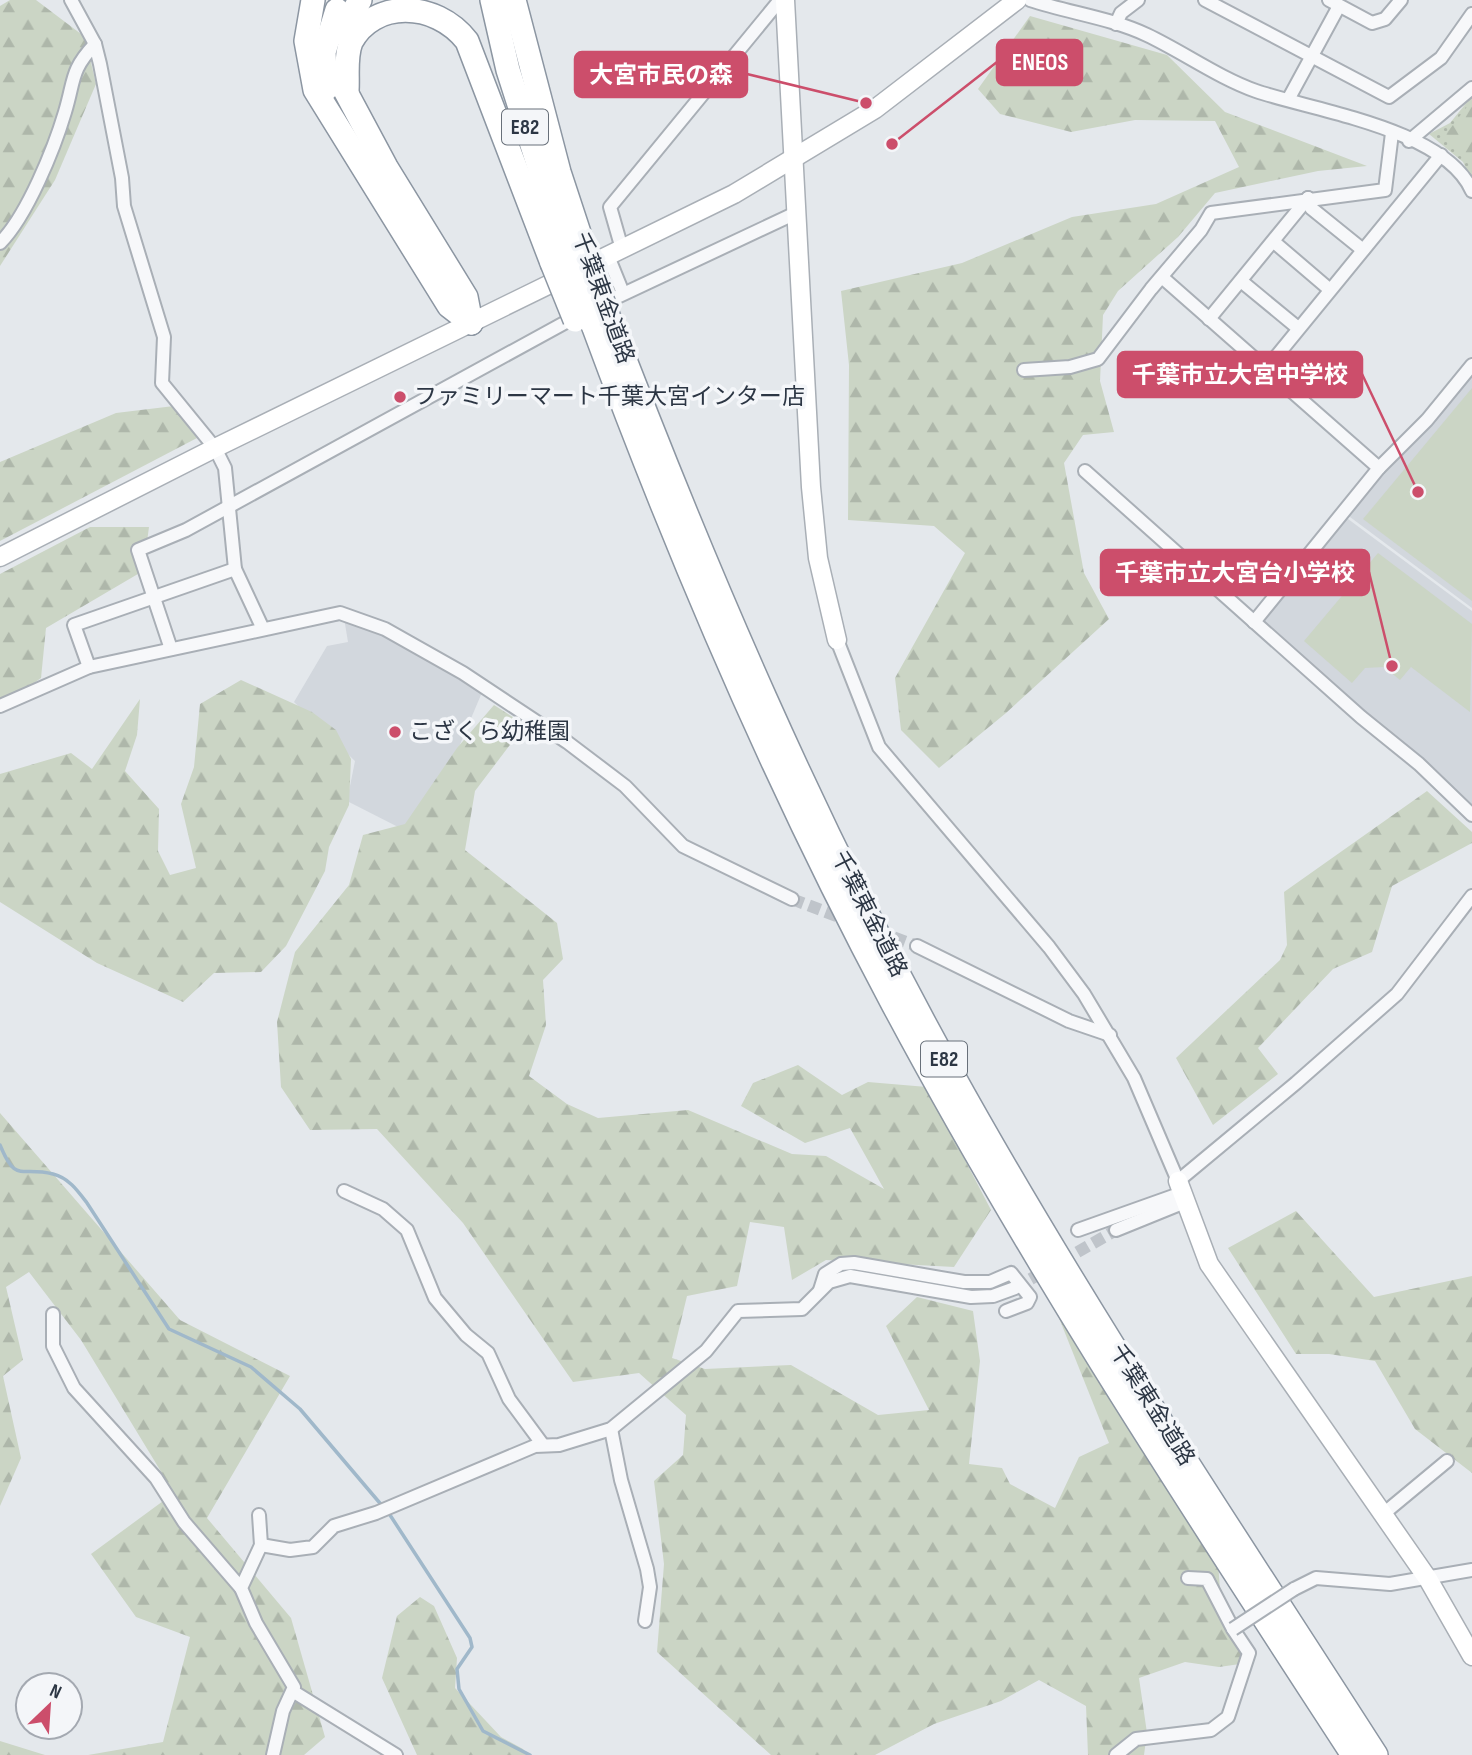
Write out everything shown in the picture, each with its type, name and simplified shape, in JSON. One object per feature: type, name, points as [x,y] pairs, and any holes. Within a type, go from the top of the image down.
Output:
[{"type":"highway","points":[[313,0],[306,28],[306,55],[315,90],[449,306],[471,323]]},
{"type":"highway","points":[[326,110],[324,52],[331,22],[343,0]]},
{"type":"highway","points":[[360,0],[346,21],[337,51],[340,82],[386,167],[466,297],[471,323]]},
{"type":"highway","name":"千葉東金道路","points":[[492,0],[519,106],[567,254],[593,323],[628,443],[643,462],[751,716],[894,1005],[1019,1228],[1353,1755]]},
{"type":"highway","name":"千葉東金道路","points":[[514,0],[559,172],[567,254]]},
{"type":"highway","points":[[347,91],[350,42],[365,20],[385,6],[398,2],[429,7],[443,15],[467,41],[567,254],[593,323]]},
{"type":"highway","name":"千葉東金道路","points":[[593,323],[670,476],[775,724],[831,841],[949,1069],[1079,1289],[1376,1755]]},
{"type":"street","points":[[71,0],[95,44],[122,178],[124,206],[164,337],[162,383],[215,448],[225,468],[231,506],[235,569],[263,629]]},
{"type":"street","points":[[782,0],[795,158],[811,487],[818,558],[837,640],[870,730],[888,761],[1048,947],[1110,1035],[1159,1131],[1209,1264],[1428,1579],[1472,1656]]},
{"type":"street","points":[[623,293],[610,207],[782,0]]},
{"type":"street","points":[[0,558],[215,448],[734,194],[875,109],[1017,0]]},
{"type":"street","points":[[1030,0],[1116,24],[1147,36],[1256,91],[1365,120],[1441,155],[1462,173],[1472,191]]},
{"type":"street","points":[[1116,24],[1121,13],[1138,0]]},
{"type":"street","points":[[1205,0],[1389,97],[1441,58],[1472,14]]},
{"type":"street","points":[[1289,98],[1334,3],[1372,23],[1385,19],[1401,0]]},
{"type":"street","points":[[0,243],[9,234],[42,173],[65,112],[71,77],[95,44]]},
{"type":"street","points":[[1409,141],[1472,88]]},
{"type":"street","points":[[1024,370],[1070,367],[1098,359],[1211,213],[1308,198],[1385,190],[1392,133]]},
{"type":"street","points":[[1266,369],[1441,155]]},
{"type":"street","points":[[1209,319],[1308,198]]},
{"type":"street","points":[[1308,198],[1311,208],[1363,250]]},
{"type":"street","points":[[171,649],[138,550],[186,530],[623,293],[797,212]]},
{"type":"street","points":[[1274,242],[1329,289]]},
{"type":"street","points":[[1163,278],[1379,468]]},
{"type":"street","points":[[1241,281],[1298,328]]},
{"type":"street","points":[[1254,622],[1379,468],[1427,420],[1472,365]]},
{"type":"street","points":[[1085,471],[1419,764],[1472,815]]},
{"type":"street","points":[[89,667],[74,625],[235,569]]},
{"type":"street","points":[[0,706],[89,667],[340,612],[386,629],[463,673],[567,742],[625,786],[683,846],[792,899]]},
{"type":"street","points":[[1116,1230],[1181,1192],[1296,1083],[1397,993],[1472,895]]},
{"type":"street","points":[[917,946],[1069,1021],[1110,1035]]},
{"type":"street","points":[[344,1191],[383,1209],[407,1230],[435,1298],[466,1335],[488,1353],[509,1399],[543,1445]]},
{"type":"street","points":[[1078,1230],[1181,1192]]},
{"type":"street","points":[[820,1290],[825,1273],[841,1264],[854,1263],[964,1282],[990,1282],[1011,1273],[1030,1297],[1027,1303],[1006,1311]]},
{"type":"street","points":[[261,1545],[290,1550],[313,1547],[334,1526],[376,1513],[543,1445],[559,1445],[611,1429],[706,1351],[738,1311],[802,1309],[820,1290],[838,1277],[850,1276],[971,1297],[993,1296],[1015,1288]]},
{"type":"street","points":[[53,1314],[53,1346],[74,1388],[156,1478],[184,1522],[242,1588],[245,1603],[294,1692],[396,1755]]},
{"type":"street","points":[[611,1429],[621,1480],[647,1569],[650,1587],[645,1621]]},
{"type":"street","points":[[1382,1515],[1447,1461]]},
{"type":"street","points":[[242,1588],[261,1545],[259,1516]]},
{"type":"street","points":[[1233,1629],[1294,1589],[1316,1578],[1390,1584],[1472,1570]]},
{"type":"street","points":[[1116,1755],[1136,1738],[1211,1730],[1228,1717],[1249,1653],[1233,1629],[1207,1578],[1188,1578]]},
{"type":"street","points":[[273,1755],[283,1711],[294,1692]]},
{"type":"shaded area","points":[[1472,370],[1472,608],[1346,514]]},
{"type":"shaded area","points":[[1344,516],[1472,611],[1472,808],[1261,620]]},
{"type":"shaded area","name":"こざくら幼稚園","points":[[344,618],[386,634],[483,690],[445,780],[406,831],[347,801],[355,761],[294,702],[327,646],[348,642]]},
{"type":"green space","points":[[10,0],[36,0],[85,37],[96,84],[55,180],[0,266],[0,6]]},
{"type":"green space","points":[[1030,16],[1167,55],[1225,112],[1367,166],[1318,171],[1215,193],[1178,237],[1118,291],[1103,315],[1100,381],[1114,432],[1083,435],[1064,463],[1084,573],[1109,619],[1006,713],[939,768],[901,730],[895,678],[965,553],[934,526],[848,520],[849,365],[841,291],[962,263],[1072,217],[1156,204],[1239,167],[1215,121],[1135,120],[1071,132],[1000,114],[978,89]]},
{"type":"green space","points":[[1472,96],[1472,181],[1463,162],[1429,134],[1450,123]]},
{"type":"green space","points":[[1472,100],[1472,169],[1446,134]]},
{"type":"green space","points":[[1472,388],[1472,601],[1363,519]]},
{"type":"green space","points":[[174,406],[197,438],[0,541],[0,462],[116,413]]},
{"type":"green space","points":[[90,527],[149,527],[143,571],[46,628],[41,678],[0,707],[0,574]]},
{"type":"green space","points":[[1378,553],[1472,624],[1470,712],[1411,667],[1400,680],[1384,667],[1365,668],[1352,683],[1304,641]]},
{"type":"green space","points":[[241,680],[312,712],[336,730],[351,759],[349,805],[329,847],[325,871],[286,946],[261,972],[214,973],[183,1002],[97,963],[0,902],[0,774],[71,753],[92,769],[140,699],[137,735],[125,771],[159,809],[158,851],[170,875],[196,868],[181,804],[194,767],[200,704]]},
{"type":"green space","points":[[494,705],[525,725],[475,791],[465,850],[557,923],[563,959],[543,980],[546,1025],[529,1076],[567,1104],[598,1118],[688,1110],[792,1154],[826,1156],[884,1189],[850,1128],[805,1143],[741,1106],[753,1083],[798,1065],[842,1095],[868,1082],[927,1087],[991,1210],[954,1267],[826,1260],[792,1280],[784,1227],[750,1222],[737,1286],[687,1296],[672,1358],[705,1369],[791,1365],[878,1415],[929,1410],[886,1326],[917,1297],[973,1311],[980,1361],[969,1464],[1002,1468],[1010,1484],[1055,1508],[1079,1457],[1109,1443],[1047,1288],[1218,1562],[1220,1590],[1243,1641],[1240,1664],[1219,1667],[1185,1662],[1139,1678],[1147,1733],[1144,1755],[1088,1755],[1086,1706],[1039,1680],[1001,1701],[934,1724],[875,1755],[771,1755],[657,1652],[664,1564],[654,1481],[683,1455],[686,1415],[639,1373],[573,1382],[463,1223],[377,1129],[310,1130],[281,1087],[277,1022],[295,952],[349,885],[363,835],[405,824],[457,748]]},
{"type":"green space","points":[[1427,791],[1472,832],[1472,843],[1392,886],[1372,952],[1333,969],[1258,1048],[1278,1074],[1213,1125],[1176,1058],[1280,960],[1287,945],[1284,892]]},
{"type":"green space","points":[[0,1113],[180,1320],[290,1376],[207,1518],[291,1618],[325,1737],[304,1755],[88,1755],[163,1742],[190,1637],[136,1617],[91,1554],[174,1493],[81,1340],[29,1272],[6,1287],[23,1360],[3,1376],[21,1458],[0,1506]]},
{"type":"green space","points":[[1296,1211],[1374,1297],[1472,1276],[1472,1473],[1415,1429],[1375,1361],[1329,1354],[1296,1354],[1228,1248]]},
{"type":"green space","points":[[420,1597],[434,1606],[457,1658],[455,1688],[501,1737],[523,1749],[527,1755],[417,1755],[382,1678],[397,1616]]},
{"type":"green space","points":[[0,1741],[45,1755],[0,1755]]},
{"type":"waterway","points":[[0,1145],[10,1165],[15,1169],[53,1174],[77,1190],[169,1329],[251,1367],[300,1409],[390,1515],[470,1638],[472,1647],[457,1669],[459,1689],[483,1731],[530,1755]]},
{"type":"tunnel","points":[[792,899],[847,920]]},
{"type":"tunnel","points":[[877,931],[917,946]]},
{"type":"tunnel","points":[[1015,1288],[1116,1230]]},
{"type":"place","name":"大宮市民の森","points":[[866,103]]},
{"type":"place","name":"ENEOS","points":[[892,144]]},
{"type":"place","name":"ファミリーマート千葉大宮インター店","points":[[400,397]]},
{"type":"place","name":"千葉市立大宮中学校","points":[[1418,492]]},
{"type":"place","name":"千葉市立大宮台小学校","points":[[1392,666]]},
{"type":"place","name":"こざくら幼稚園","points":[[395,732]]}]
